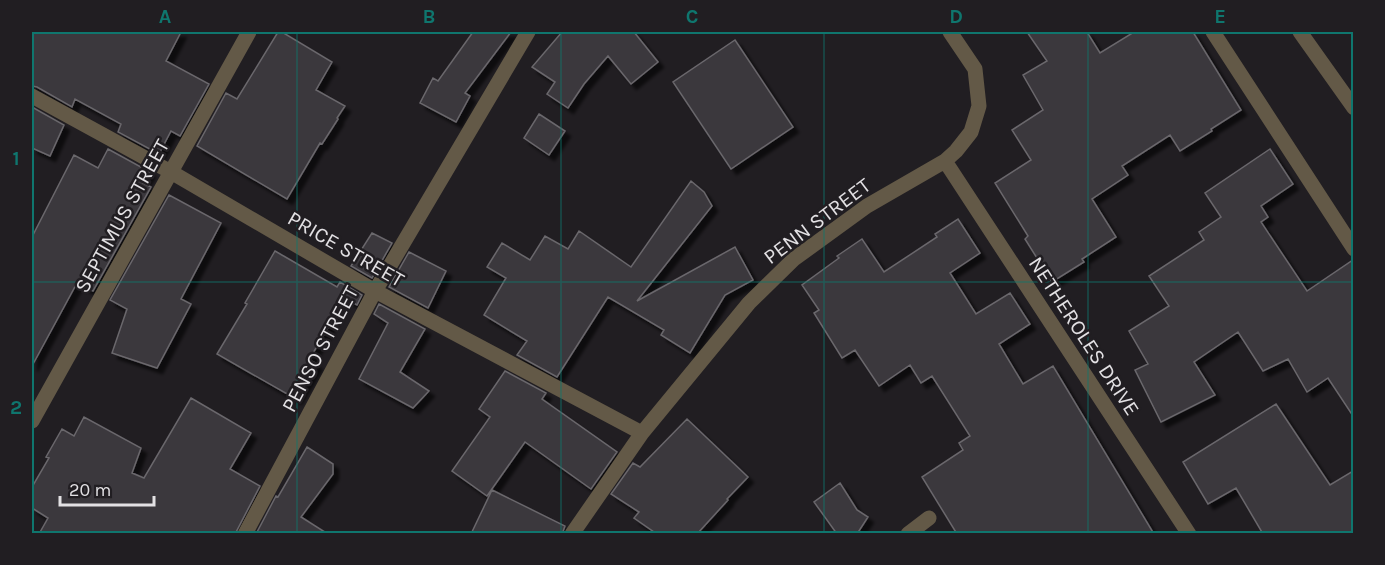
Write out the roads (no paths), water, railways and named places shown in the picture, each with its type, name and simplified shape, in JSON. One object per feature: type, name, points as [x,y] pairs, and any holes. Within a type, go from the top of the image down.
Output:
[{"type":"street","name":"SEPTIMUS STREET","points":[[32,421],[249,32]]},
{"type":"street","name":"PENSO STREET","points":[[245,534],[375,291],[528,32]]},
{"type":"street","name":"PENN STREET","points":[[572,534],[642,433],[748,303],[794,259],[867,206],[945,161],[971,132],[979,106],[975,69],[950,32]]},
{"type":"street","points":[[1213,32],[1353,249]]},
{"type":"street","points":[[1300,32],[1353,108]]},
{"type":"street","name":"PRICE STREET","points":[[32,96],[171,172],[375,291],[642,433]]},
{"type":"street","name":"NETHEROLES DRIVE","points":[[945,161],[1188,534]]},
{"type":"street","points":[[908,534],[929,518]]}]
